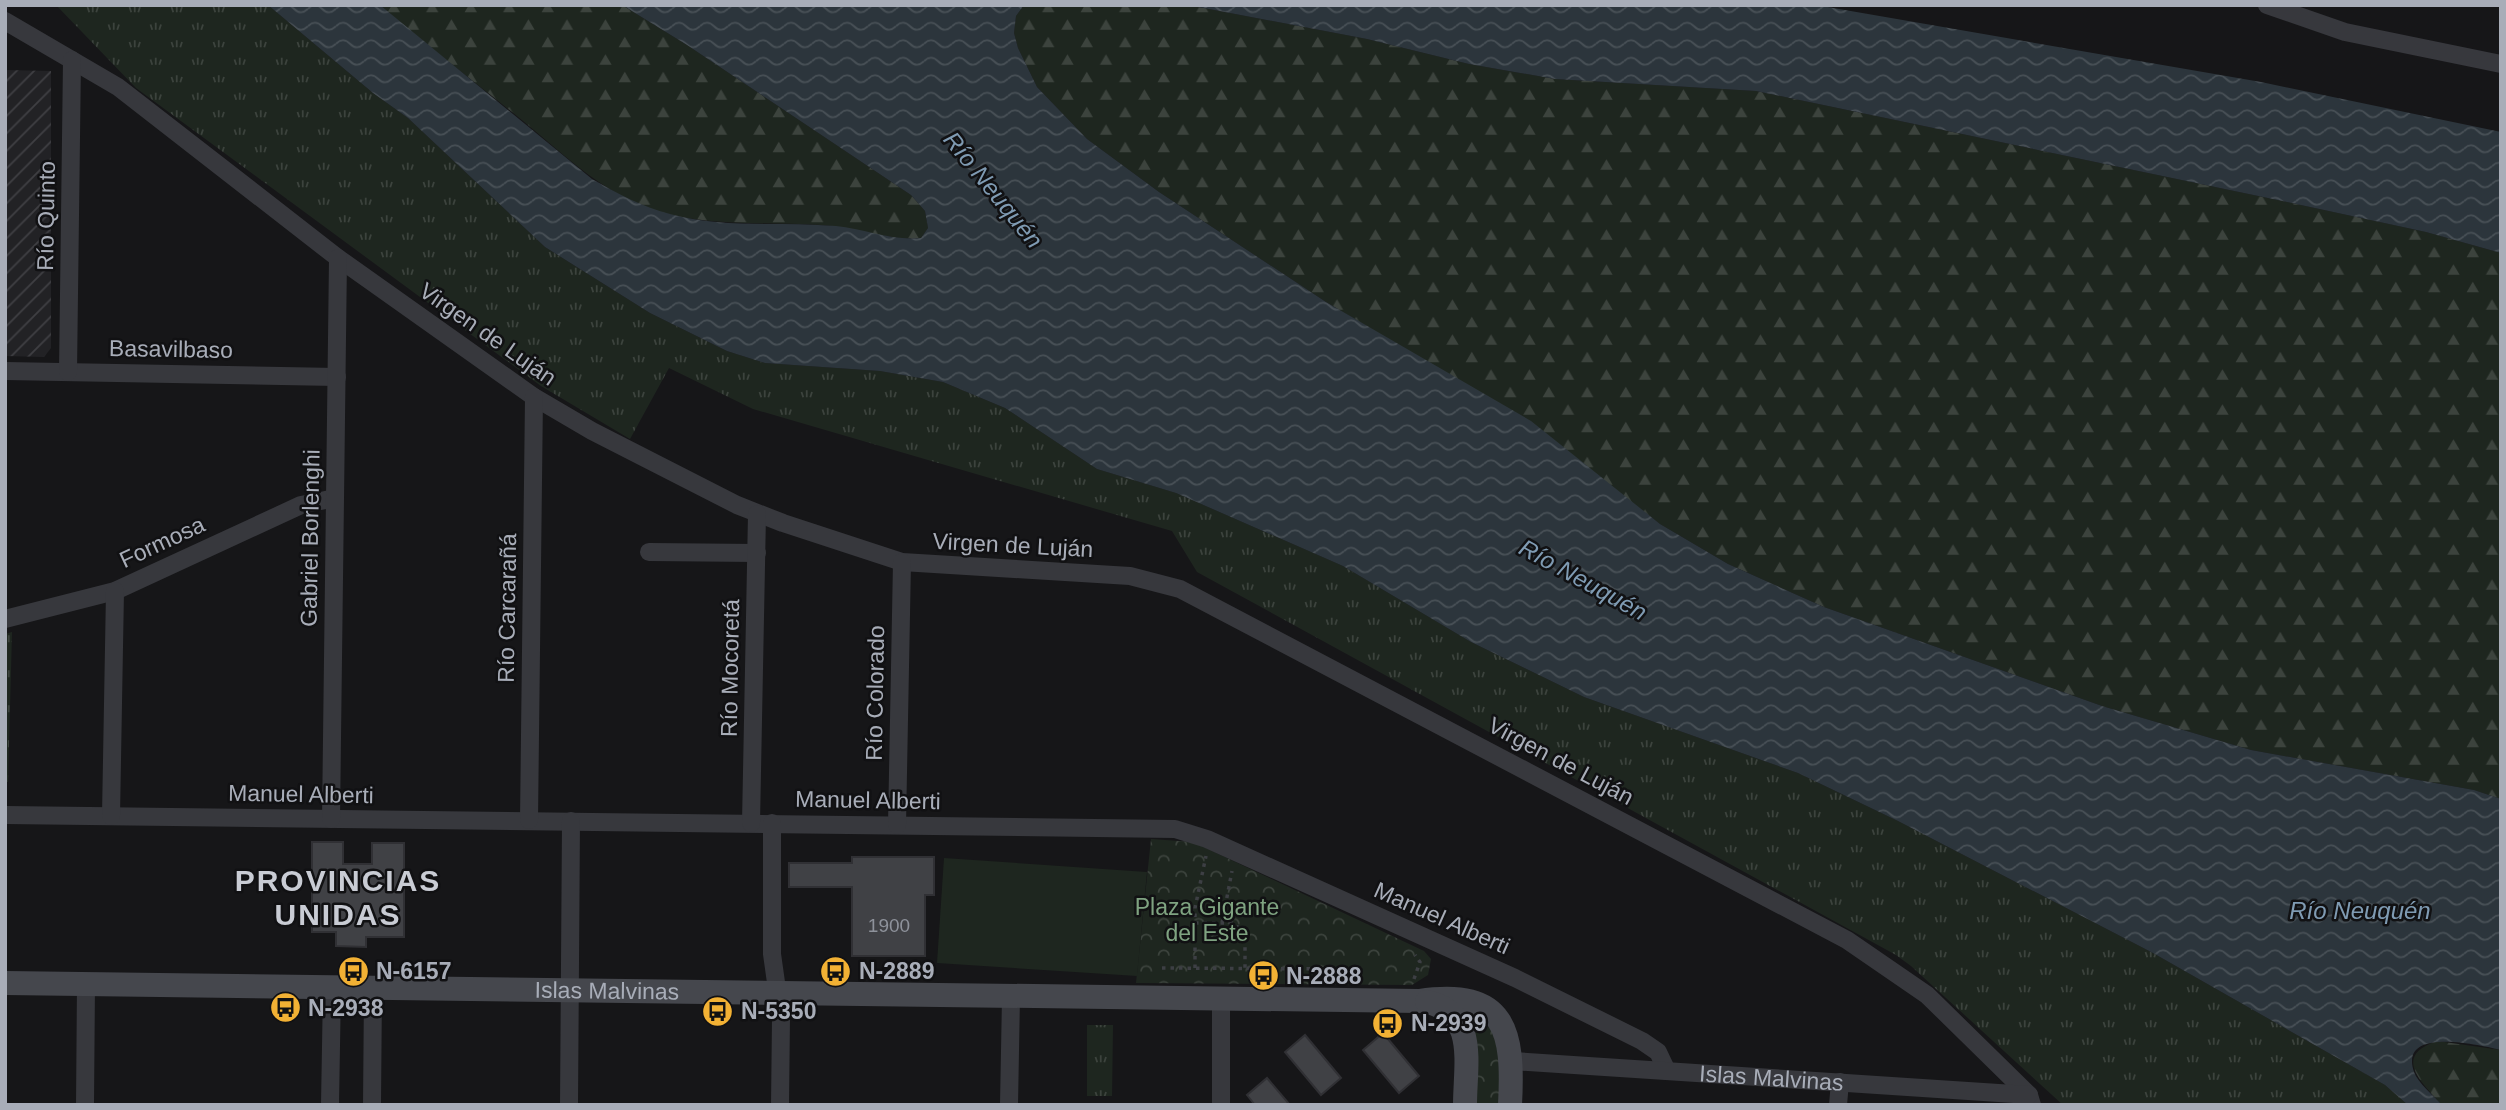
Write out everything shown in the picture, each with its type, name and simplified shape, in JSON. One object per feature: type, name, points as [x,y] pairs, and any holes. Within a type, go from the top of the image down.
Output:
[{"type":"main road","name":"Islas Malvinas","points":[[5,983],[1011,998],[1221,999],[1416,991],[1480,1004],[1503,1029],[1513,1061]]},
{"type":"main road","points":[[1416,991],[1447,1009],[1461,1025],[1465,1049],[1465,1105]]},
{"type":"main road","points":[[1510,1105],[1513,1061]]},
{"type":"street","points":[[2267,5],[2345,32],[2501,64]]},
{"type":"street","name":"Virgen de Luján","points":[[5,21],[139,102],[338,258],[534,397],[592,431],[758,514],[902,562],[1130,576],[1180,589],[1846,940],[1927,995],[2030,1100]]},
{"type":"street","name":"Río Quinto","points":[[68,372],[72,60]]},
{"type":"street","name":"Gabriel Borlenghi","points":[[331,819],[338,258]]},
{"type":"street","name":"Basavilbaso","points":[[5,371],[337,377]]},
{"type":"street","name":"Río Carcarañá","points":[[529,820],[534,397]]},
{"type":"street","name":"Formosa","points":[[5,618],[115,591],[301,505],[335,498]]},
{"type":"street","name":"Río Mocoretá","points":[[751,823],[758,514]]},
{"type":"street","points":[[649,552],[757,553]]},
{"type":"street","name":"Río Colorado","points":[[897,825],[902,562]]},
{"type":"street","points":[[111,816],[115,591]]},
{"type":"street","name":"Manuel Alberti","points":[[5,815],[1159,827],[1192,833],[1528,984],[1642,1041],[1658,1052],[1667,1071]]},
{"type":"street","points":[[569,1105],[571,821]]},
{"type":"street","points":[[772,823],[772,961],[781,1018],[780,1105]]},
{"type":"street","points":[[85,1105],[86,984]]},
{"type":"street","points":[[330,1105],[332,988]]},
{"type":"street","points":[[372,1105],[373,989]]},
{"type":"street","points":[[1009,1105],[1011,998]]},
{"type":"street","points":[[1221,999],[1221,1105]]},
{"type":"street","name":"Islas Malvinas","points":[[1513,1061],[1840,1082],[2030,1100]]},
{"type":"street","points":[[1838,1105],[1840,1082]]},
{"type":"path","points":[[1195,968],[1195,908],[1206,856]]},
{"type":"path","points":[[1222,923],[1233,869]]},
{"type":"path","points":[[1195,923],[1232,923],[1245,932],[1245,968]]},
{"type":"path","points":[[1416,991],[1420,962]]},
{"type":"path","points":[[1162,968],[1334,969],[1334,980]]},
{"type":"shaded area","points":[[5,70],[51,71],[51,348],[44,357],[5,356]]},
{"type":"green space","points":[[56,5],[268,5],[373,93],[408,118],[545,247],[650,313],[727,351],[765,363],[880,371],[943,382],[1005,408],[1097,469],[1176,493],[1343,566],[1471,642],[1584,697],[1798,773],[1898,821],[2153,953],[2385,1085],[2408,1105],[2063,1105],[1896,955],[1197,572],[1172,531],[753,409],[669,368],[630,439],[541,386],[136,88]]},
{"type":"green space","points":[[380,5],[622,5],[687,45],[911,195],[925,211],[928,228],[921,238],[896,238],[821,225],[709,221],[649,208],[608,188],[589,175]]},
{"type":"green space","points":[[1024,5],[1188,5],[1367,39],[1469,64],[1555,79],[1756,91],[2426,232],[2501,253],[2501,799],[2474,790],[2251,750],[2102,706],[1824,607],[1728,564],[1660,524],[1597,476],[1424,360],[1326,302],[1159,192],[1087,139],[1037,87],[1018,48],[1014,33],[1016,16]]},
{"type":"green space","points":[[12,632],[8,782],[5,782],[5,634]]},
{"type":"green space","name":"Plaza Gigante del Este","points":[[1151,839],[1193,842],[1424,951],[1431,959],[1428,975],[1412,985],[1136,983]]},
{"type":"green space","points":[[944,858],[1147,872],[1137,976],[937,963]]},
{"type":"green space","points":[[1462,1008],[1478,1017],[1496,1037],[1501,1059],[1502,1105],[1472,1105]]},
{"type":"green space","points":[[1087,1025],[1113,1025],[1112,1096],[1087,1096]]},
{"type":"green space","points":[[2437,1041],[2501,1050],[2501,1105],[2442,1105],[2419,1079],[2413,1062],[2423,1047]]},
{"type":"water","name":"Río Neuquén","points":[[268,5],[380,5],[592,179],[650,208],[711,222],[836,226],[889,236],[921,238],[928,228],[925,211],[911,195],[687,45],[622,5],[1024,5],[1016,16],[1014,33],[1018,48],[1037,87],[1087,139],[1159,192],[1326,302],[1531,421],[1660,524],[1728,564],[1824,607],[2102,706],[2251,750],[2474,790],[2501,799],[2501,1050],[2444,1042],[2429,1043],[2418,1048],[2412,1057],[2414,1072],[2442,1105],[2408,1105],[2385,1085],[2153,953],[1898,821],[1798,773],[1584,697],[1471,642],[1343,566],[1176,493],[1097,469],[1005,408],[943,382],[880,371],[765,363],[727,351],[650,313],[545,247],[408,118],[373,93]]},
{"type":"water","points":[[1188,5],[1816,5],[2261,82],[2501,132],[2501,253],[2426,232],[1756,91],[1555,79],[1469,64],[1367,39]]},
{"type":"building","points":[[312,842],[343,842],[343,864],[372,864],[372,843],[404,843],[404,937],[366,937],[366,947],[336,946],[336,932],[312,932]]},
{"type":"building","points":[[852,857],[934,857],[934,895],[925,895],[925,956],[852,956],[852,887],[789,887],[789,863],[852,863]]},
{"type":"building","points":[[1383,1033],[1419,1076],[1399,1093],[1363,1050]]},
{"type":"building","points":[[1305,1035],[1341,1078],[1321,1095],[1285,1052]]},
{"type":"building","points":[[1267,1078],[1290,1105],[1255,1105],[1247,1095]]},
{"type":"place","name":"N-6157","points":[[353,971]]},
{"type":"place","name":"N-2889","points":[[836,971]]},
{"type":"place","name":"N-2888","points":[[1263,976]]},
{"type":"place","name":"N-2938","points":[[285,1008]]},
{"type":"place","name":"N-5350","points":[[718,1011]]},
{"type":"place","name":"N-2939","points":[[1388,1023]]},
{"type":"district","name":"PROVINCIAS UNIDAS","points":[[338,898]]}]
